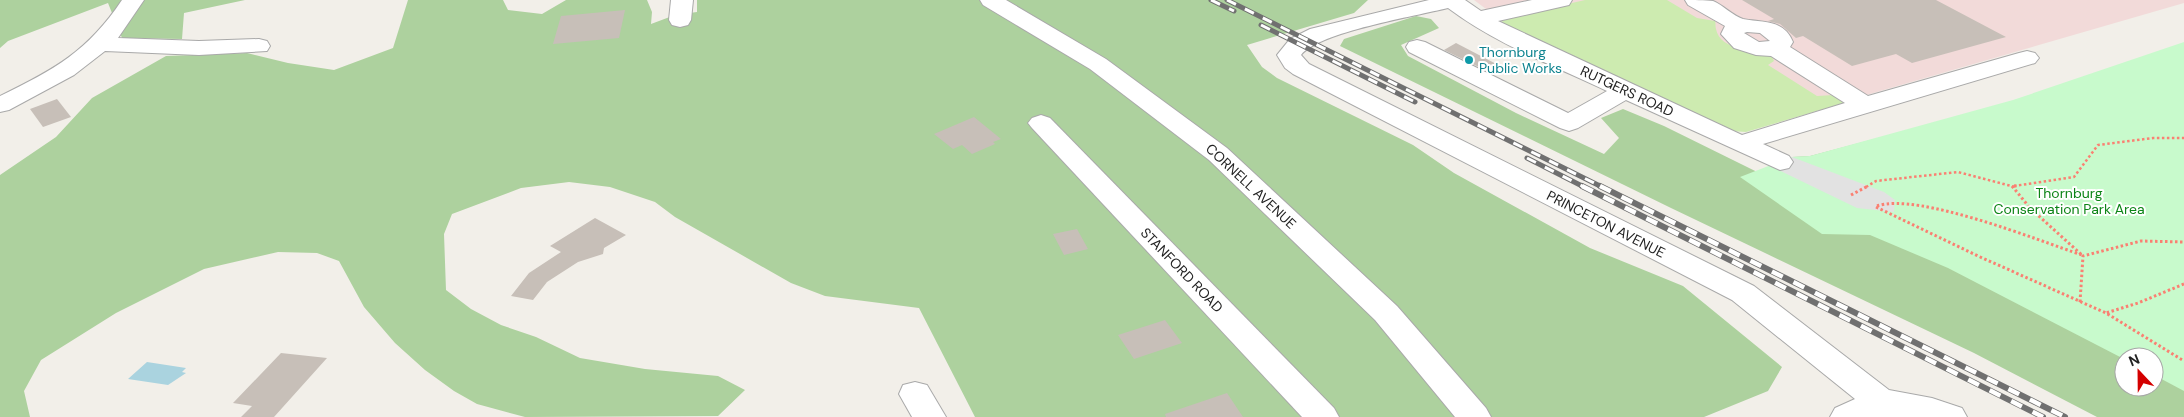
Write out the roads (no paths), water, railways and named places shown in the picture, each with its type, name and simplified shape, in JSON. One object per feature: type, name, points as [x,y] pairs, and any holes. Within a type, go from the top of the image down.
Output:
[{"type":"street","points":[[0,105],[39,86],[70,67],[100,44],[114,28],[133,0]]},
{"type":"street","name":"CORNELL AVENUE","points":[[991,0],[1098,64],[1218,154],[1386,313],[1474,417]]},
{"type":"street","points":[[1477,19],[1561,0]]},
{"type":"street","points":[[1696,0],[1740,26],[1735,28],[1732,34],[1739,41],[1753,47],[1775,48],[1865,105]]},
{"type":"street","name":"RUTGERS ROAD","points":[[1452,1],[1477,19],[1780,162]]},
{"type":"street","name":"PRINCETON AVENUE","points":[[1452,1],[1318,34],[1292,49],[1289,55],[1292,63],[1301,69],[1743,293],[1890,409]]},
{"type":"street","points":[[100,44],[236,48],[259,46]]},
{"type":"street","points":[[1416,48],[1569,123],[1626,90]]},
{"type":"street","points":[[1741,144],[1865,105],[2027,58]]},
{"type":"street","name":"STANFORD ROAD","points":[[1041,123],[1322,417]]},
{"type":"street","points":[[1847,417],[1890,409],[1932,411],[1950,417]]},
{"type":"water","points":[[147,362],[186,368],[182,372],[186,373],[168,385],[128,379]]},
{"type":"railway","points":[[1211,0],[1234,11]]},
{"type":"railway","points":[[1227,0],[1602,187]]},
{"type":"railway","points":[[1261,25],[1415,102]]},
{"type":"railway","points":[[1527,158],[1584,187]]},
{"type":"railway","points":[[1582,186],[2043,417]]},
{"type":"railway","points":[[1600,186],[2065,417]]},
{"type":"place","name":"Thornburg Public Works","points":[[1469,60]]},
{"type":"park label","name":"Thornburg Conservation Park Area","points":[[2069,202]]}]
